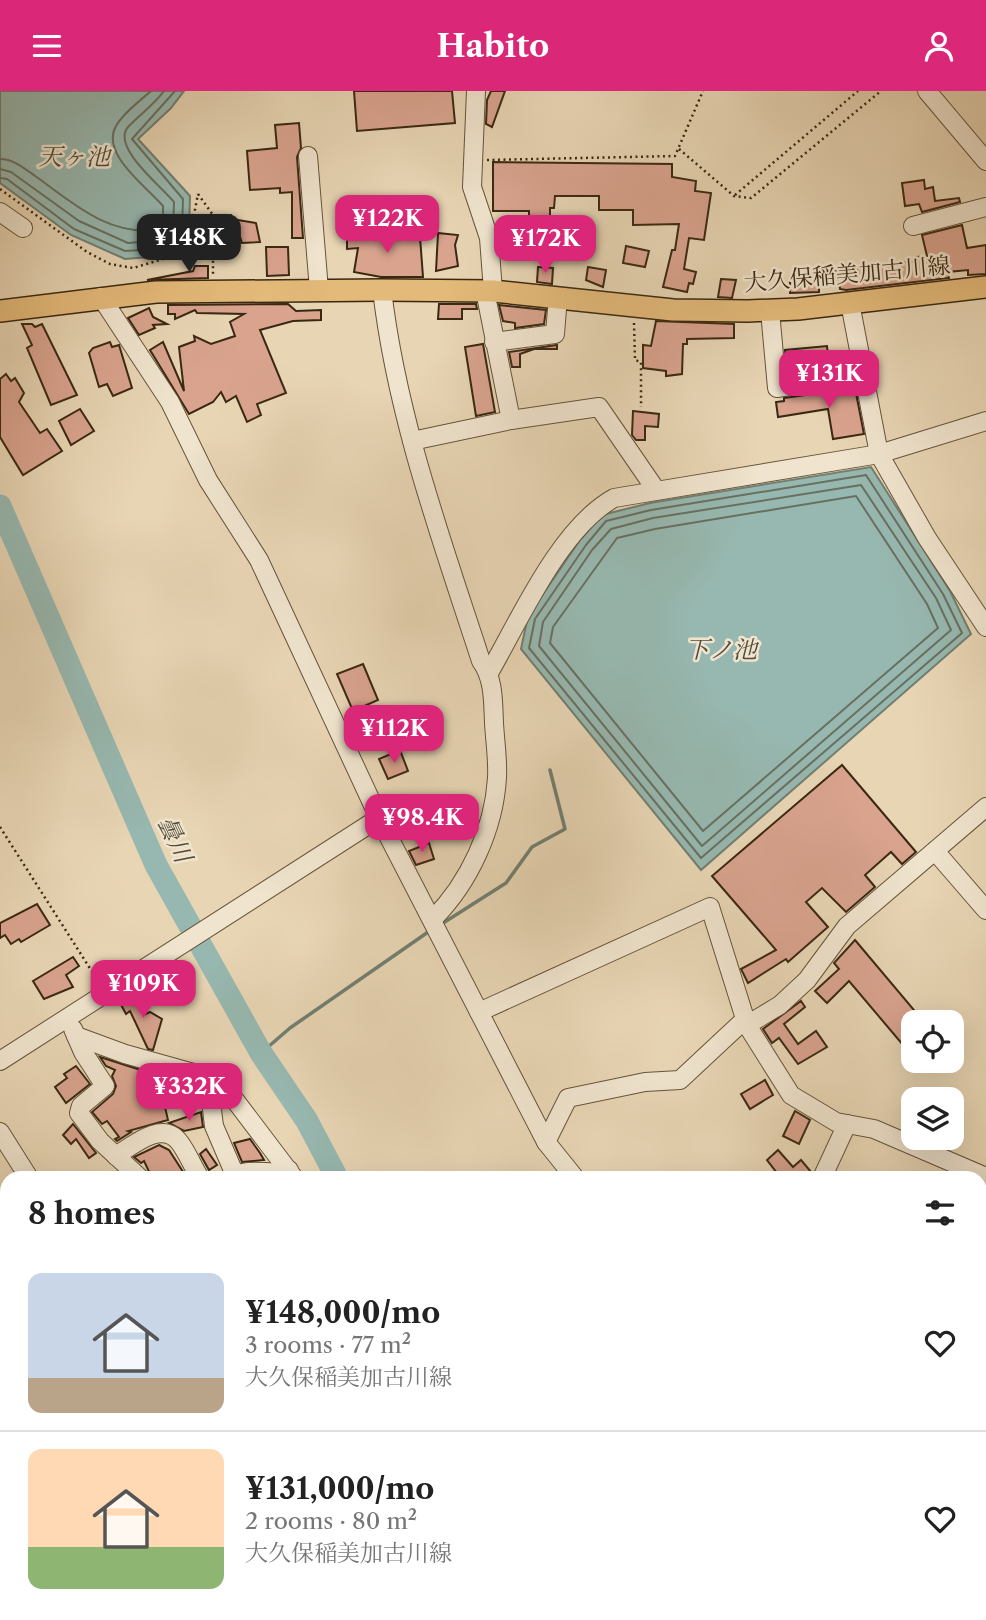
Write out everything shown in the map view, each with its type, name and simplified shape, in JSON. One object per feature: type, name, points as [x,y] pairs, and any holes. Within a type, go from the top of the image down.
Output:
[{"type":"main road","name":"大久保稲美加古川線","points":[[0,311],[101,297],[212,291],[382,290],[489,291],[673,310],[770,311],[986,287]]},
{"type":"street","points":[[476,91],[472,187],[489,238],[489,291],[494,342],[511,420]]},
{"type":"street","points":[[927,91],[986,161]]},
{"type":"street","points":[[308,156],[319,290]]},
{"type":"street","points":[[913,226],[986,207]]},
{"type":"street","points":[[0,212],[23,228]]},
{"type":"street","points":[[382,290],[397,383],[428,502],[481,660],[489,673],[497,779],[470,874],[437,927]]},
{"type":"street","points":[[101,297],[170,402],[208,480],[259,560],[379,818],[546,1142],[569,1171]]},
{"type":"street","points":[[494,342],[555,334],[558,297]]},
{"type":"street","points":[[850,303],[879,454],[927,538],[986,627]]},
{"type":"street","points":[[770,311],[777,388],[862,375]]},
{"type":"street","points":[[412,441],[511,420],[599,407],[656,490]]},
{"type":"street","points":[[489,673],[542,577],[595,509],[614,498],[879,454],[986,421]]},
{"type":"street","points":[[546,1142],[568,1098],[645,1082],[680,1080],[740,1024],[747,1024],[780,1005],[807,980],[847,926],[986,807]]},
{"type":"street","points":[[0,1061],[73,1027],[106,994],[217,925],[379,818]]},
{"type":"street","points":[[935,851],[986,910]]},
{"type":"street","points":[[479,1012],[710,908],[747,1024],[791,1095],[836,1122],[874,1129],[966,1171]]},
{"type":"street","points":[[73,1027],[125,1054],[208,1077],[225,1087],[245,1109],[290,1171]]},
{"type":"street","points":[[73,1027],[105,1086],[80,1106],[79,1113],[132,1171]]},
{"type":"street","points":[[208,1077],[212,1118],[230,1171]]},
{"type":"street","points":[[825,1171],[847,1123]]},
{"type":"street","points":[[0,1132],[25,1171]]},
{"type":"street","points":[[116,1156],[148,1135],[171,1135],[180,1141],[196,1171]]},
{"type":"path","points":[[473,160],[664,159],[675,156],[703,91]]},
{"type":"path","points":[[734,195],[858,91]]},
{"type":"path","points":[[679,149],[734,195],[751,198],[881,91]]},
{"type":"path","points":[[0,189],[110,264],[134,268],[183,253],[198,194],[213,215],[212,291]]},
{"type":"path","points":[[634,305],[635,360],[641,362],[640,407]]},
{"type":"path","points":[[0,827],[106,994]]},
{"type":"water","name":"天ヶ池","points":[[0,91],[184,91],[171,108],[138,139],[190,196],[189,232],[176,255],[125,259],[71,235],[0,183]]},
{"type":"water","name":"下ノ池","points":[[871,467],[950,591],[971,634],[701,870],[521,649],[528,616],[580,540],[602,515],[650,503]]},
{"type":"building","points":[[354,91],[452,91],[455,123],[357,131]]},
{"type":"building","points":[[491,91],[505,91],[492,127],[486,124],[487,100]]},
{"type":"building","points":[[299,123],[301,148],[297,157],[303,238],[292,238],[292,192],[280,193],[280,188],[250,190],[247,151],[277,148],[275,125]]},
{"type":"building","points":[[493,162],[672,164],[672,177],[696,181],[695,191],[711,193],[704,240],[689,238],[684,269],[696,272],[693,284],[689,283],[687,292],[663,287],[672,250],[675,250],[679,224],[633,225],[633,210],[599,210],[599,196],[555,196],[554,208],[550,208],[550,220],[529,219],[529,211],[493,211]]},
{"type":"building","points":[[924,180],[925,189],[933,187],[935,201],[959,198],[960,202],[922,212],[919,204],[905,206],[902,183]]},
{"type":"building","points":[[231,215],[232,219],[256,223],[260,242],[242,243],[240,237],[224,237],[221,233],[221,216]]},
{"type":"building","points":[[962,225],[967,248],[986,245],[986,274],[968,275],[968,270],[948,272],[949,278],[846,290],[840,289],[838,275],[819,286],[819,292],[790,293],[790,277],[917,261],[917,257],[927,256],[922,235]]},
{"type":"building","points":[[384,232],[384,237],[420,237],[423,277],[381,277],[354,272],[358,248],[347,249],[347,234]]},
{"type":"building","points":[[438,233],[458,235],[455,245],[458,266],[436,271]]},
{"type":"building","points":[[626,246],[649,251],[645,267],[623,263]]},
{"type":"building","points":[[266,247],[288,247],[289,275],[267,276]]},
{"type":"building","points":[[195,266],[208,266],[208,278],[147,280],[193,271]]},
{"type":"building","points":[[538,267],[553,268],[552,284],[537,282]]},
{"type":"building","points":[[588,267],[606,270],[603,287],[586,280]]},
{"type":"building","points":[[721,279],[736,280],[732,298],[718,297]]},
{"type":"building","points":[[288,304],[296,311],[321,310],[321,320],[293,321],[260,330],[286,393],[257,404],[261,415],[247,422],[236,396],[226,402],[221,392],[213,402],[189,414],[150,350],[163,342],[184,391],[179,347],[195,341],[194,336],[211,344],[235,336],[230,322],[244,314],[197,313],[195,310],[175,319],[175,314],[168,314],[168,305]]},
{"type":"building","points":[[439,304],[476,304],[477,309],[462,309],[462,319],[438,319]]},
{"type":"building","points":[[499,305],[546,310],[544,324],[515,328],[515,323],[503,321]]},
{"type":"building","points":[[149,308],[153,317],[167,324],[153,325],[155,328],[139,335],[128,318]]},
{"type":"building","points":[[656,321],[734,324],[734,338],[687,339],[687,344],[683,344],[682,374],[666,376],[666,371],[643,368],[643,345],[651,346]]},
{"type":"building","points":[[22,324],[32,324],[35,327],[42,324],[77,395],[51,405],[27,348],[32,345]]},
{"type":"building","points":[[110,342],[112,347],[119,345],[132,388],[113,396],[107,384],[99,387],[89,353],[93,348]]},
{"type":"building","points":[[483,344],[495,412],[476,416],[465,347]]},
{"type":"building","points":[[557,345],[557,349],[534,349],[520,354],[520,367],[512,367],[509,352]]},
{"type":"building","points":[[827,346],[829,366],[794,369],[795,374],[787,374],[785,350]]},
{"type":"building","points":[[6,374],[11,381],[15,378],[24,393],[19,402],[40,433],[47,429],[62,451],[23,475],[0,437],[0,379]]},
{"type":"building","points":[[855,388],[864,434],[833,439],[828,409],[778,417],[776,402],[784,401],[784,398]]},
{"type":"building","points":[[80,409],[94,431],[71,445],[59,421]]},
{"type":"building","points":[[633,411],[659,414],[658,427],[645,426],[645,440],[636,440],[632,435]]},
{"type":"building","points":[[363,664],[378,700],[353,711],[337,674]]},
{"type":"building","points":[[400,750],[408,771],[388,779],[379,759]]},
{"type":"building","points":[[842,765],[916,852],[902,864],[891,852],[865,875],[875,887],[846,912],[822,888],[806,902],[828,927],[788,962],[786,959],[748,983],[741,969],[776,950],[712,876]]},
{"type":"building","points":[[429,843],[434,859],[416,865],[409,851]]},
{"type":"building","points":[[37,904],[50,925],[21,942],[19,939],[11,944],[5,935],[0,938],[0,923]]},
{"type":"building","points":[[855,940],[914,1010],[901,1010],[901,1043],[849,981],[827,1003],[815,991],[839,969],[834,963]]},
{"type":"building","points":[[73,957],[79,966],[66,975],[73,987],[44,999],[33,981]]},
{"type":"building","points":[[130,991],[144,1015],[150,1012],[162,1019],[153,1050],[148,1049],[130,1011],[126,1014],[119,1001]]},
{"type":"building","points":[[801,1001],[805,1007],[784,1024],[798,1044],[816,1031],[827,1047],[798,1064],[779,1038],[772,1043],[763,1029]]},
{"type":"building","points":[[100,1057],[147,1072],[139,1100],[162,1094],[168,1120],[128,1131],[131,1132],[117,1141],[115,1139],[119,1137],[107,1121],[102,1124],[92,1112],[113,1094],[116,1086],[112,1076],[115,1070],[106,1066]]},
{"type":"building","points":[[76,1066],[90,1084],[66,1103],[55,1087],[67,1078],[64,1074]]},
{"type":"building","points":[[165,1077],[198,1086],[199,1099],[165,1099]]},
{"type":"building","points":[[765,1080],[773,1095],[750,1109],[741,1094]]},
{"type":"building","points":[[795,1111],[810,1120],[799,1144],[783,1136]]},
{"type":"building","points":[[201,1112],[203,1127],[184,1131],[169,1123]]},
{"type":"building","points":[[73,1124],[96,1153],[89,1158],[76,1139],[71,1144],[63,1135]]},
{"type":"building","points":[[250,1139],[264,1160],[242,1162],[234,1143]]},
{"type":"building","points":[[159,1145],[169,1150],[182,1171],[149,1171],[144,1161],[141,1163],[134,1157]]},
{"type":"building","points":[[206,1149],[217,1165],[209,1170],[200,1154]]},
{"type":"building","points":[[778,1150],[793,1167],[801,1160],[810,1171],[776,1171],[767,1160]]},
{"type":"waterway","name":"曇川","points":[[0,506],[156,865],[261,1053],[307,1121],[333,1171]]},
{"type":"waterway","points":[[440,925],[506,883],[532,847],[565,829],[550,770]]},
{"type":"waterway","points":[[261,1053],[290,1028],[431,930]]}]
